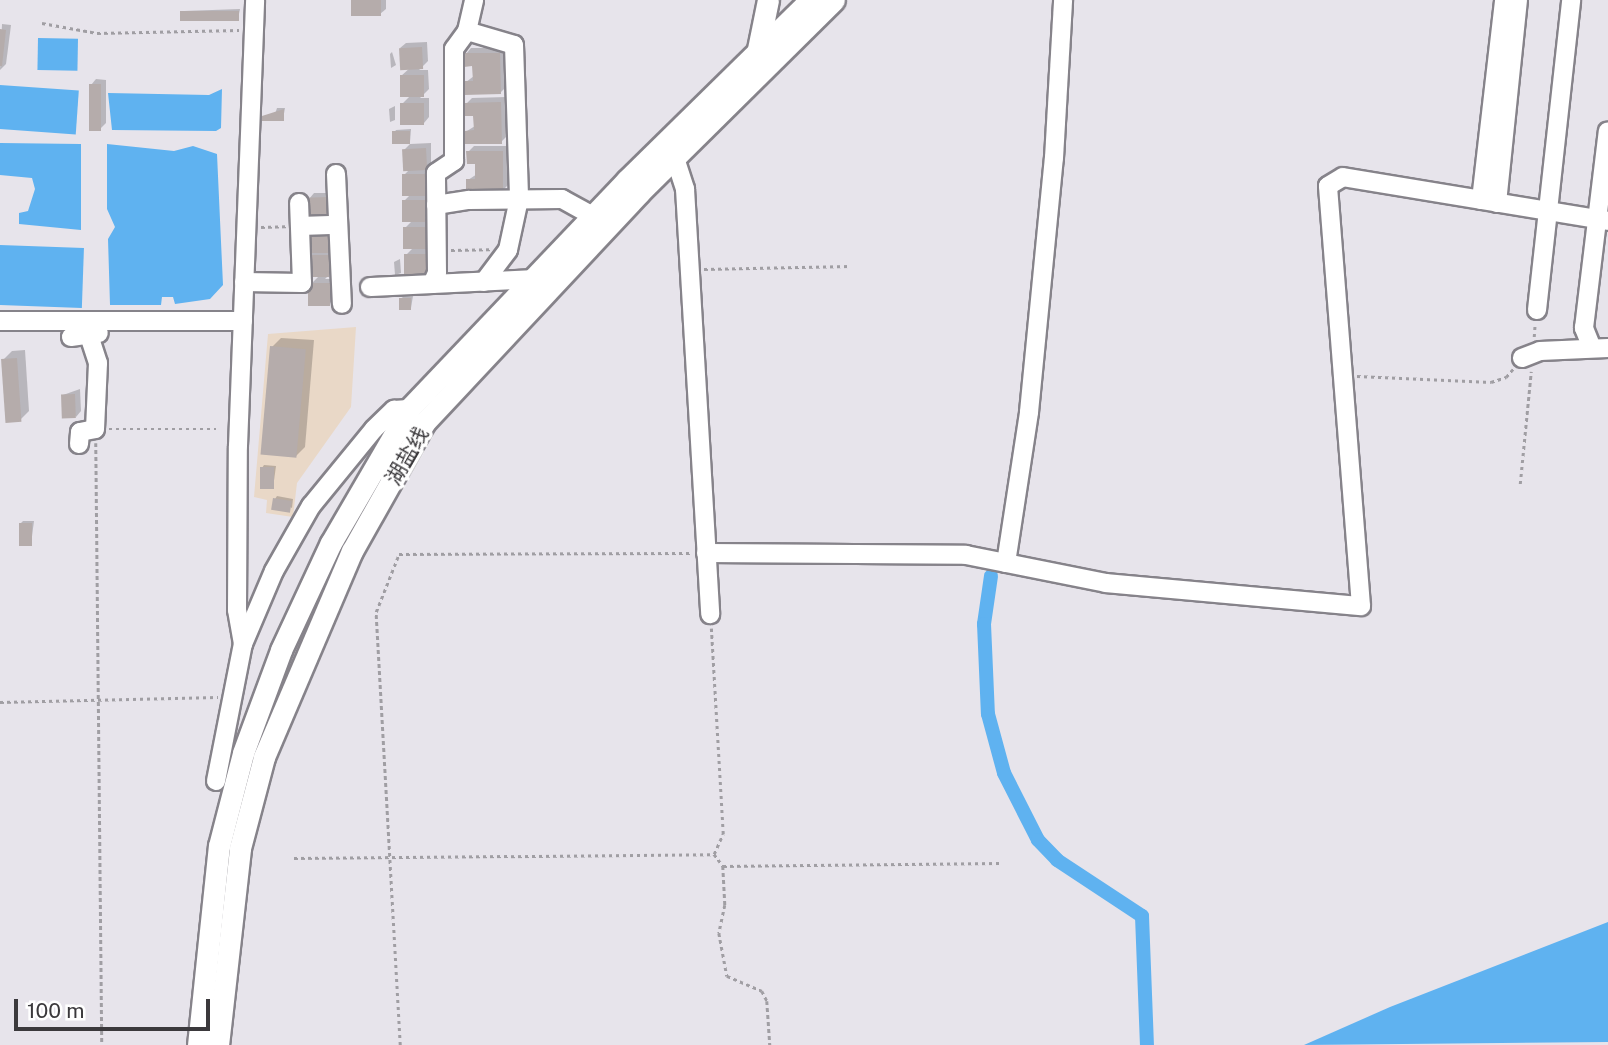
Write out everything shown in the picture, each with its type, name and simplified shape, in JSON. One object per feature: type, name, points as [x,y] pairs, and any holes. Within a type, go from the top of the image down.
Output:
[{"type":"main road","points":[[758,52],[768,0]]},
{"type":"main road","name":"湖盐线","points":[[198,1045],[219,846],[243,753],[281,650],[331,543],[409,409],[593,216],[810,0]]},
{"type":"main road","name":"湖盐线","points":[[218,1045],[240,848],[264,757],[300,666],[352,551],[424,423],[675,158],[835,0]]},
{"type":"street","points":[[243,645],[237,610],[244,282],[257,29],[255,0]]},
{"type":"street","points":[[432,284],[437,251],[436,173],[454,161],[453,49],[467,31],[474,0]]},
{"type":"street","points":[[1006,563],[1029,412],[1054,158],[1063,0]]},
{"type":"street","points":[[1489,201],[1504,0]]},
{"type":"street","points":[[1489,201],[1518,0]]},
{"type":"street","points":[[1536,310],[1571,0]]},
{"type":"street","points":[[467,31],[514,45],[519,199],[508,250],[484,282]]},
{"type":"street","points":[[1600,348],[1584,328],[1603,220],[1608,131]]},
{"type":"street","points":[[675,158],[685,189],[697,271],[710,614]]},
{"type":"street","points":[[335,174],[342,304]]},
{"type":"street","points":[[706,553],[966,555],[1161,590],[1361,606],[1326,197],[1334,180],[1343,177],[1603,220]]},
{"type":"street","points":[[436,205],[562,199],[593,216]]},
{"type":"street","points":[[244,282],[302,283],[299,203]]},
{"type":"street","points":[[300,226],[338,225]]},
{"type":"street","points":[[369,287],[532,279]]},
{"type":"street","points":[[0,321],[243,321]]},
{"type":"street","points":[[79,444],[80,432],[95,429],[98,363],[80,337],[102,332],[107,323]]},
{"type":"street","points":[[1527,356],[1600,348]]},
{"type":"street","points":[[216,781],[243,645],[274,571],[311,506],[394,410],[409,409]]},
{"type":"path","points":[[42,23],[97,33],[257,29]]},
{"type":"path","points":[[247,227],[300,226]]},
{"type":"path","points":[[437,251],[508,250]]},
{"type":"path","points":[[697,271],[851,266]]},
{"type":"path","points":[[1520,484],[1527,356],[1536,310]]},
{"type":"path","points":[[1343,377],[1491,382],[1506,377],[1527,356]]},
{"type":"path","points":[[102,1045],[95,429],[216,429]]},
{"type":"path","points":[[400,1045],[376,612],[399,554],[706,553]]},
{"type":"path","points":[[710,614],[723,834],[714,854]]},
{"type":"path","points":[[0,702],[187,701],[232,695]]},
{"type":"path","points":[[294,858],[714,854]]},
{"type":"path","points":[[714,854],[723,866],[725,905],[719,933],[727,976],[762,991],[767,1001],[769,1045]]},
{"type":"path","points":[[723,866],[1000,863]]},
{"type":"shaded area","points":[[356,327],[351,407],[297,483],[293,517],[266,513],[267,500],[254,497],[268,334]]},
{"type":"water","points":[[38,38],[78,39],[77,71],[37,70]]},
{"type":"water","points":[[0,85],[79,91],[76,134],[0,129]]},
{"type":"water","points":[[222,89],[221,128],[216,131],[112,130],[108,93],[209,95]]},
{"type":"water","points":[[0,143],[81,144],[81,230],[19,224],[19,213],[28,211],[35,189],[32,178],[0,175]]},
{"type":"water","points":[[107,144],[174,151],[193,146],[217,154],[223,285],[210,299],[175,304],[173,297],[162,297],[161,305],[110,305],[108,239],[115,227],[107,209]]},
{"type":"water","points":[[0,245],[84,248],[82,308],[0,305]]},
{"type":"water","points":[[1608,922],[1608,1042],[1304,1045],[1390,1007]]},
{"type":"building","points":[[351,0],[381,0],[381,16],[351,16]]},
{"type":"building","points":[[180,11],[239,11],[239,21],[180,21]]},
{"type":"building","points":[[0,29],[6,30],[2,66],[0,66]]},
{"type":"building","points":[[422,47],[423,69],[400,70],[399,48]]},
{"type":"building","points":[[464,53],[500,53],[501,94],[464,95],[464,81],[473,81],[472,66],[464,67]]},
{"type":"building","points":[[400,75],[424,75],[424,97],[400,97]]},
{"type":"building","points":[[89,84],[101,84],[101,131],[89,131]]},
{"type":"building","points":[[501,102],[502,144],[465,144],[465,131],[474,130],[473,116],[465,116],[465,103]]},
{"type":"building","points":[[400,103],[424,103],[424,125],[400,125]]},
{"type":"building","points":[[284,109],[284,121],[262,121],[262,116]]},
{"type":"building","points":[[392,131],[410,131],[410,144],[392,144]]},
{"type":"building","points":[[426,148],[427,170],[403,171],[402,149]]},
{"type":"building","points":[[466,151],[503,151],[503,192],[466,193],[466,179],[475,179],[475,164],[467,164]]},
{"type":"building","points":[[402,174],[426,174],[426,196],[402,196]]},
{"type":"building","points":[[328,197],[329,220],[308,221],[307,198]]},
{"type":"building","points":[[402,200],[426,200],[426,222],[402,222]]},
{"type":"building","points":[[403,227],[427,227],[427,249],[403,249]]},
{"type":"building","points":[[307,230],[328,230],[328,253],[307,253]]},
{"type":"building","points":[[404,254],[428,254],[428,276],[404,276]]},
{"type":"building","points":[[307,255],[329,255],[329,277],[307,277]]},
{"type":"building","points":[[308,283],[330,283],[330,306],[308,306]]},
{"type":"building","points":[[399,298],[411,298],[411,310],[399,310]]},
{"type":"building","points":[[270,346],[306,349],[296,458],[261,455]]},
{"type":"building","points":[[17,358],[21,422],[6,423],[1,359]]},
{"type":"building","points":[[61,394],[75,394],[76,418],[62,418]]},
{"type":"building","points":[[260,467],[274,467],[274,489],[260,489]]},
{"type":"building","points":[[273,498],[292,501],[290,513],[271,510]]},
{"type":"building","points":[[19,523],[32,523],[32,546],[19,546]]},
{"type":"waterway","points":[[991,576],[984,624],[988,714],[1004,773],[1038,840],[1057,860],[1142,916],[1147,1045]]}]
